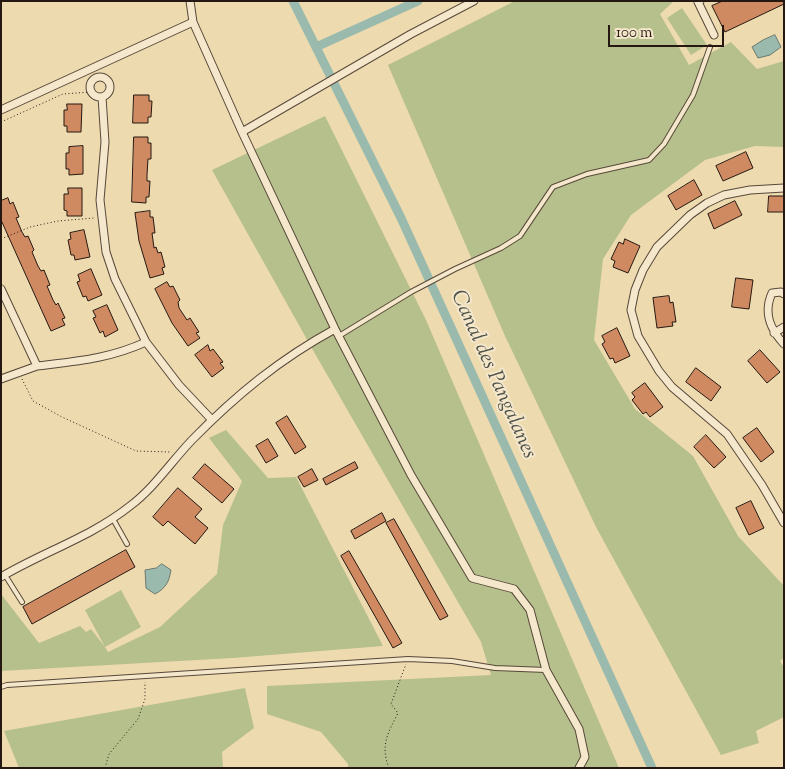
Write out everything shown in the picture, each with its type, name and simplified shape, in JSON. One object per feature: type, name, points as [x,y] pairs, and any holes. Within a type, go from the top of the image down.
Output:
[{"type":"street","points":[[190,1],[194,22],[242,132],[335,329],[411,475],[472,578],[514,589],[530,610],[546,670],[579,730],[585,757],[579,768]]},
{"type":"street","points":[[242,132],[411,34],[474,1]]},
{"type":"street","points":[[700,1],[698,2],[714,35]]},
{"type":"street","points":[[1,110],[194,22]]},
{"type":"street","points":[[100,77],[106,79],[110,88],[108,94],[102,97],[96,96],[91,92],[90,86],[94,80],[100,77]]},
{"type":"street","points":[[102,97],[105,142],[100,200],[106,252],[115,279],[146,342],[179,386],[212,420]]},
{"type":"street","points":[[784,188],[758,189],[724,195],[707,203],[690,215],[657,247],[643,270],[630,310],[638,336],[659,371],[672,387],[727,434],[762,485],[784,523]]},
{"type":"street","points":[[1,289],[36,366]]},
{"type":"street","points":[[784,294],[781,292],[772,293],[767,303],[769,322],[774,333],[784,344]]},
{"type":"street","points":[[774,333],[784,328]]},
{"type":"street","points":[[3,576],[27,562],[94,531],[132,505],[212,420],[270,370],[302,347],[335,329]]},
{"type":"street","points":[[1,379],[36,366],[98,358],[120,353],[146,342]]},
{"type":"lane","points":[[339,336],[411,292],[501,248],[520,236],[553,187],[587,174],[649,160],[664,144],[693,95],[710,48]]},
{"type":"lane","points":[[113,519],[127,544]]},
{"type":"lane","points":[[3,576],[22,602]]},
{"type":"lane","points":[[1,688],[7,686],[408,659],[452,661],[496,668],[546,670]]},
{"type":"path","points":[[1,122],[63,94],[91,92]]},
{"type":"path","points":[[1,239],[30,227],[58,221],[102,218]]},
{"type":"path","points":[[19,371],[33,401],[62,417],[136,451],[181,452]]},
{"type":"path","points":[[389,768],[384,756],[386,736],[398,713],[391,704],[408,659]]},
{"type":"path","points":[[105,768],[109,754],[138,720],[145,699],[145,677]]},
{"type":"green space","points":[[515,1],[674,1],[660,14],[689,65],[731,42],[757,69],[784,61],[784,147],[755,146],[705,160],[631,215],[603,259],[594,340],[635,409],[693,456],[738,536],[784,586],[784,658],[780,661],[784,667],[784,717],[756,731],[759,743],[721,755],[596,527],[505,336],[388,65]]},
{"type":"green space","points":[[682,8],[707,45],[691,55],[667,18]]},
{"type":"green space","points":[[325,116],[426,320],[619,768],[348,768],[348,764],[321,732],[267,714],[267,686],[491,675],[481,642],[212,170]]},
{"type":"green space","points":[[226,430],[268,478],[296,477],[383,646],[233,658],[1,671],[1,594],[39,643],[80,626],[86,632],[91,629],[108,652],[160,627],[217,574],[223,525],[242,481],[209,438]]},
{"type":"green space","points":[[121,590],[141,627],[105,647],[85,610]]},
{"type":"green space","points":[[245,688],[254,728],[222,752],[223,768],[19,768],[4,731]]},
{"type":"shaded area","points":[[775,35],[781,47],[770,55],[758,58],[752,47]]},
{"type":"shaded area","points":[[162,564],[171,570],[164,587],[155,594],[146,588],[145,570],[156,568]]},
{"type":"building","points":[[723,1],[784,1],[784,4],[725,32],[712,6]]},
{"type":"building","points":[[134,95],[149,95],[149,101],[152,101],[151,117],[148,117],[148,123],[133,123]]},
{"type":"building","points":[[67,104],[82,104],[81,132],[67,132],[67,126],[64,126],[64,110],[67,110]]},
{"type":"building","points":[[134,137],[148,137],[148,143],[151,143],[151,159],[148,159],[147,175],[147,181],[150,181],[149,197],[146,197],[146,203],[132,202]]},
{"type":"building","points":[[83,146],[83,174],[69,175],[69,169],[66,169],[66,153],[69,153],[69,147]]},
{"type":"building","points":[[746,152],[753,168],[723,181],[716,166]]},
{"type":"building","points":[[694,180],[702,195],[676,210],[668,196]]},
{"type":"building","points":[[68,188],[82,188],[82,216],[67,216],[67,211],[64,210],[64,194],[68,194]]},
{"type":"building","points":[[769,196],[784,196],[784,212],[768,212]]},
{"type":"building","points":[[8,198],[10,204],[13,202],[19,217],[16,218],[22,232],[25,237],[28,236],[38,266],[41,271],[44,270],[50,285],[47,286],[53,300],[56,305],[58,303],[65,318],[62,319],[65,325],[51,331],[1,220],[1,201]]},
{"type":"building","points":[[735,201],[742,215],[714,229],[708,214]]},
{"type":"building","points":[[150,211],[150,217],[153,217],[155,233],[152,233],[154,248],[156,247],[158,253],[161,252],[165,267],[162,268],[164,274],[150,278],[139,241],[135,213]]},
{"type":"building","points":[[84,230],[90,257],[75,260],[74,255],[71,255],[68,240],[71,239],[70,233]]},
{"type":"building","points":[[625,239],[640,246],[628,273],[613,267],[615,261],[611,259],[619,242],[623,244]]},
{"type":"building","points":[[91,269],[102,295],[88,301],[86,296],[83,297],[77,282],[80,281],[78,275]]},
{"type":"building","points":[[736,278],[753,280],[749,309],[732,307]]},
{"type":"building","points":[[167,282],[170,287],[173,286],[180,300],[178,302],[179,308],[187,320],[190,318],[199,332],[196,333],[200,338],[188,346],[172,323],[155,289]]},
{"type":"building","points":[[669,296],[670,303],[673,302],[676,322],[672,322],[673,326],[657,328],[653,298]]},
{"type":"building","points":[[107,305],[118,330],[105,337],[103,331],[100,333],[93,318],[96,317],[93,311]]},
{"type":"building","points":[[617,328],[630,356],[615,363],[613,358],[610,359],[602,344],[605,342],[602,336]]},
{"type":"building","points":[[208,345],[210,351],[213,349],[223,362],[220,363],[224,368],[212,377],[195,355]]},
{"type":"building","points":[[760,350],[780,372],[767,383],[748,361]]},
{"type":"building","points":[[696,368],[721,387],[711,401],[686,382]]},
{"type":"building","points":[[645,383],[663,407],[650,417],[646,412],[643,414],[632,400],[635,397],[632,393]]},
{"type":"building","points":[[287,416],[306,447],[295,454],[276,423]]},
{"type":"building","points":[[757,428],[774,452],[761,462],[743,438]]},
{"type":"building","points":[[706,435],[726,457],[714,468],[694,447]]},
{"type":"building","points":[[268,439],[278,456],[266,463],[256,446]]},
{"type":"building","points":[[355,462],[358,468],[326,485],[323,479]]},
{"type":"building","points":[[205,464],[234,489],[222,503],[193,478]]},
{"type":"building","points":[[312,469],[318,480],[304,487],[298,477]]},
{"type":"building","points":[[178,488],[202,509],[195,517],[208,528],[195,544],[168,521],[163,526],[153,517]]},
{"type":"building","points":[[751,501],[764,528],[749,535],[736,508]]},
{"type":"building","points":[[382,513],[386,521],[355,539],[351,531]]},
{"type":"building","points":[[394,519],[448,616],[440,620],[386,523]]},
{"type":"building","points":[[126,550],[135,567],[32,624],[23,607]]},
{"type":"building","points":[[349,551],[402,643],[393,648],[341,556]]},
{"type":"waterway","name":"Canal des Pangalanes","points":[[293,1],[401,218],[652,768]]},
{"type":"waterway","points":[[316,47],[418,1]]}]
